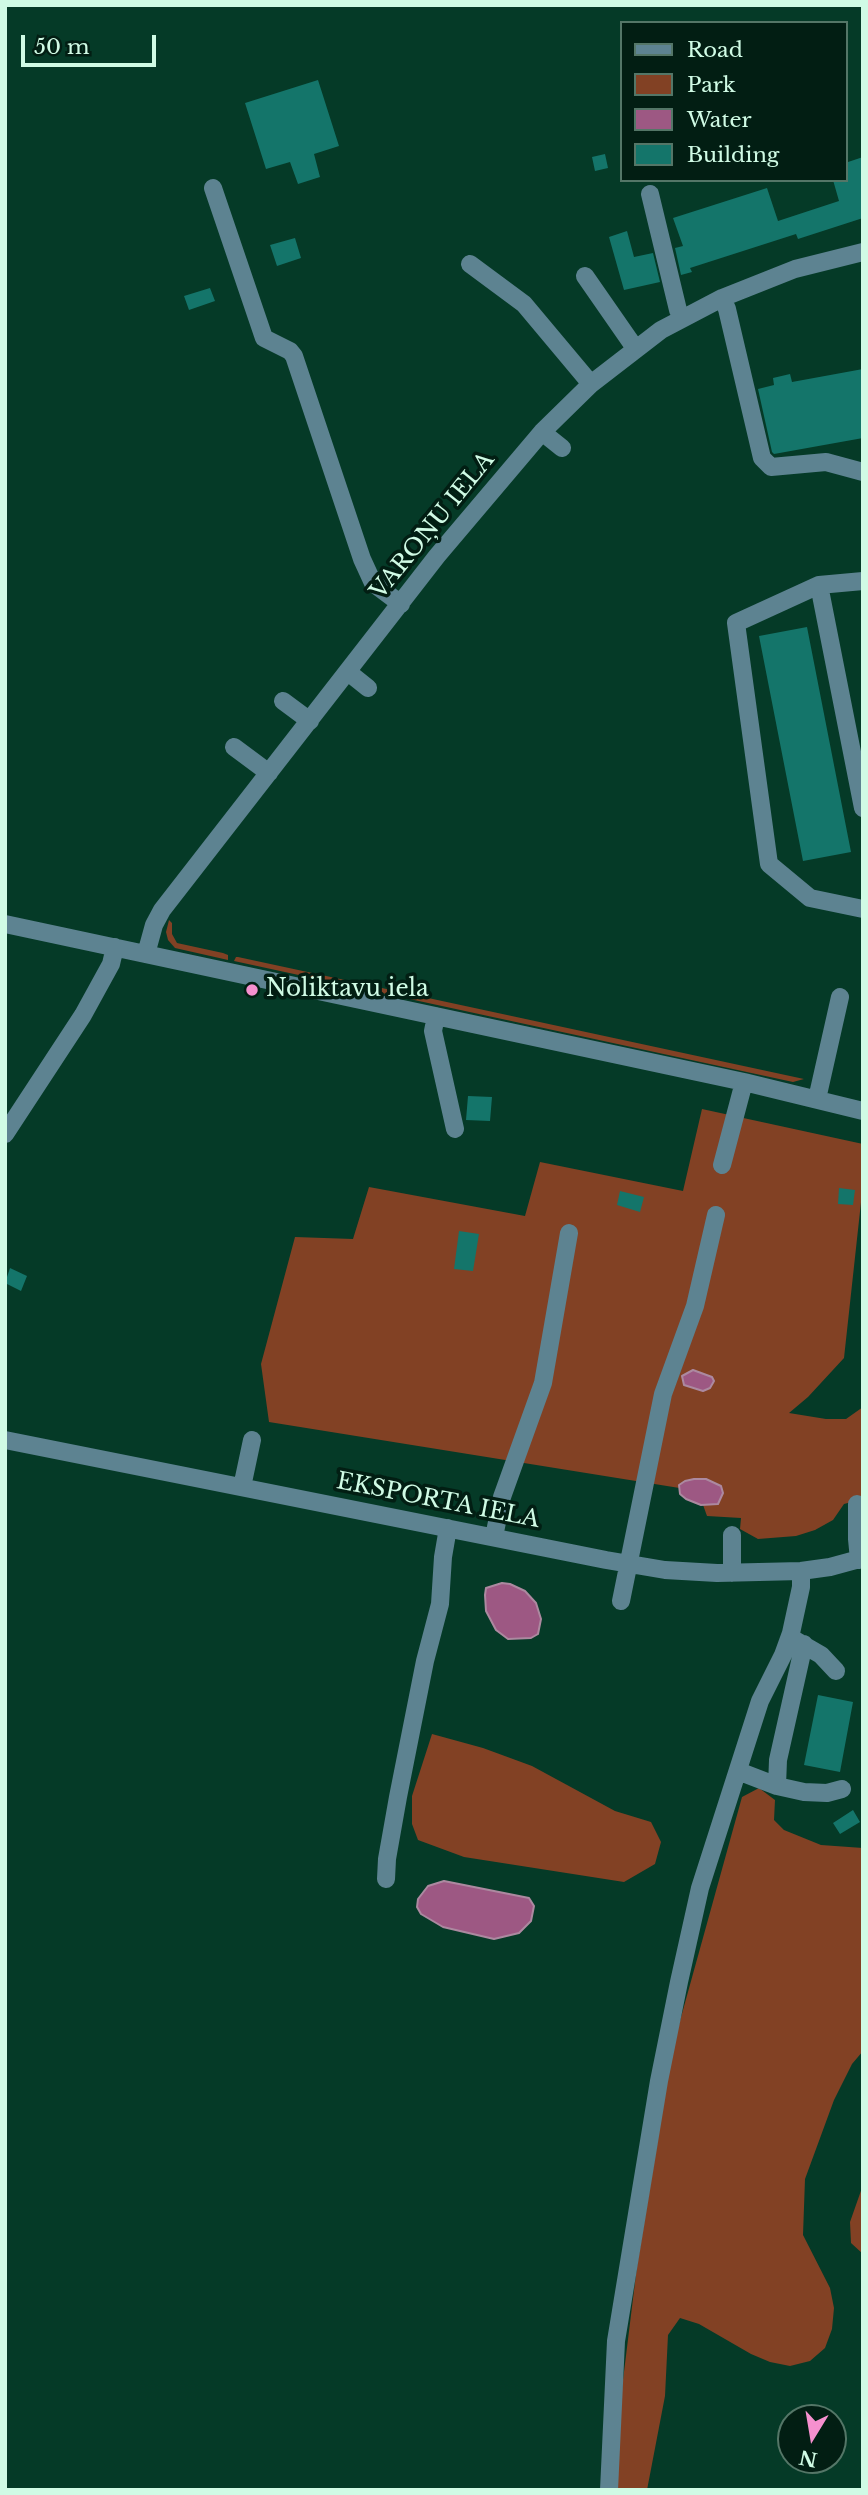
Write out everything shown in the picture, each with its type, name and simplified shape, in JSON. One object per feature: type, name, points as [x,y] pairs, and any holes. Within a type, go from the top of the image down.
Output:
[{"type":"street","points":[[213,188],[264,338],[290,351],[294,356],[362,559],[373,583],[401,604]]},
{"type":"street","points":[[650,194],[678,310],[683,318]]},
{"type":"street","name":"VAROŅU IELA","points":[[146,954],[162,910],[437,556],[542,432],[591,384],[635,348],[722,298],[795,269],[863,252]]},
{"type":"street","points":[[470,264],[524,303],[591,384]]},
{"type":"street","points":[[585,275],[635,348]]},
{"type":"street","points":[[722,298],[727,309],[762,458],[771,467],[826,462],[863,472]]},
{"type":"street","points":[[542,432],[562,449]]},
{"type":"street","points":[[863,581],[818,585],[736,623],[769,864],[810,898],[863,909]]},
{"type":"street","points":[[818,585],[863,808]]},
{"type":"street","points":[[348,672],[368,688]]},
{"type":"street","points":[[283,701],[310,721]]},
{"type":"street","points":[[234,747],[269,773]]},
{"type":"street","points":[[5,924],[744,1082],[863,1111]]},
{"type":"street","points":[[5,1134],[83,1015],[111,964],[115,947]]},
{"type":"street","points":[[817,1099],[840,997]]},
{"type":"street","points":[[436,1016],[433,1031],[455,1129]]},
{"type":"street","points":[[722,1165],[744,1082]]},
{"type":"street","points":[[621,1601],[663,1394],[695,1306],[716,1215]]},
{"type":"street","points":[[494,1537],[502,1497],[543,1383],[569,1233]]},
{"type":"street","name":"EKSPORTA IELA","points":[[5,1440],[665,1570],[732,1573],[801,1571],[861,1559]]},
{"type":"street","points":[[242,1487],[252,1440]]},
{"type":"street","points":[[858,1504],[861,1559]]},
{"type":"street","points":[[386,1880],[398,1797],[425,1661],[440,1604],[448,1528]]},
{"type":"street","points":[[732,1535],[732,1573]]},
{"type":"street","points":[[777,1786],[778,1760],[797,1640],[801,1571]]},
{"type":"street","points":[[797,1640],[821,1655],[836,1671]]},
{"type":"street","points":[[609,2490],[616,2341],[659,2081],[700,1888],[760,1701],[797,1640]]},
{"type":"street","points":[[738,1770],[777,1786],[804,1792],[827,1793],[842,1789]]},
{"type":"green space","points":[[169,920],[177,943],[223,953],[228,955],[228,960],[175,948],[168,940],[166,932]]},
{"type":"green space","points":[[236,957],[804,1079],[793,1082],[234,961]]},
{"type":"green space","points":[[702,1109],[863,1144],[863,1184],[844,1358],[808,1397],[789,1413],[846,1419],[863,1407],[863,1499],[844,1504],[833,1520],[815,1530],[796,1536],[758,1539],[740,1529],[741,1518],[707,1516],[698,1491],[269,1422],[261,1364],[295,1237],[353,1239],[369,1187],[525,1216],[540,1162],[683,1191]]},
{"type":"green space","points":[[432,1734],[483,1748],[532,1766],[615,1811],[651,1822],[661,1842],[655,1864],[624,1882],[464,1857],[418,1840],[412,1824],[412,1796]]},
{"type":"green space","points":[[759,1788],[775,1800],[774,1820],[784,1830],[821,1845],[863,1848],[863,2051],[852,2064],[834,2100],[805,2179],[803,2235],[830,2288],[834,2308],[832,2329],[825,2348],[810,2361],[790,2366],[751,2354],[699,2324],[680,2318],[668,2335],[665,2396],[647,2490],[615,2490],[616,2437],[637,2266],[673,2046],[742,1797]]},
{"type":"green space","points":[[863,2185],[863,2254],[851,2243],[850,2222]]},
{"type":"water","points":[[693,1370],[712,1377],[714,1381],[710,1388],[703,1391],[684,1385],[682,1376]]},
{"type":"water","points":[[694,1479],[706,1479],[721,1486],[723,1493],[718,1504],[701,1505],[680,1494],[679,1485]]},
{"type":"water","points":[[502,1583],[525,1591],[536,1603],[541,1619],[538,1634],[531,1638],[508,1639],[496,1630],[486,1611],[485,1595],[486,1588]]},
{"type":"water","points":[[444,1881],[529,1898],[534,1906],[531,1921],[519,1933],[494,1939],[443,1927],[421,1914],[417,1907],[418,1899],[428,1886]]},
{"type":"building","points":[[318,80],[339,146],[314,154],[320,177],[298,184],[290,162],[266,169],[245,103]]},
{"type":"building","points":[[605,154],[608,168],[595,171],[592,157]]},
{"type":"building","points":[[863,157],[863,218],[798,239],[796,234],[690,268],[692,272],[681,275],[675,248],[683,246],[673,218],[767,188],[778,221],[839,201],[834,182],[847,182],[847,162]]},
{"type":"building","points":[[627,231],[634,257],[653,253],[660,282],[624,290],[609,237]]},
{"type":"building","points":[[295,238],[301,258],[277,266],[270,245]]},
{"type":"building","points":[[210,288],[215,301],[189,310],[184,296]]},
{"type":"building","points":[[863,369],[863,438],[774,454],[772,452],[758,389],[774,385],[773,378],[790,374],[792,382]]},
{"type":"building","points":[[807,627],[851,852],[803,861],[759,636]]},
{"type":"building","points":[[468,1096],[492,1097],[490,1121],[466,1120]]},
{"type":"building","points":[[839,1188],[855,1190],[853,1205],[838,1204]]},
{"type":"building","points":[[620,1191],[644,1197],[640,1212],[617,1205]]},
{"type":"building","points":[[459,1231],[479,1234],[473,1271],[454,1269]]},
{"type":"building","points":[[10,1268],[27,1276],[21,1291],[5,1283]]},
{"type":"building","points":[[818,1695],[853,1702],[840,1772],[804,1765]]},
{"type":"building","points":[[853,1810],[860,1822],[840,1834],[833,1823]]},
{"type":"place","name":"Noliktavu iela","points":[[252,990]]}]
